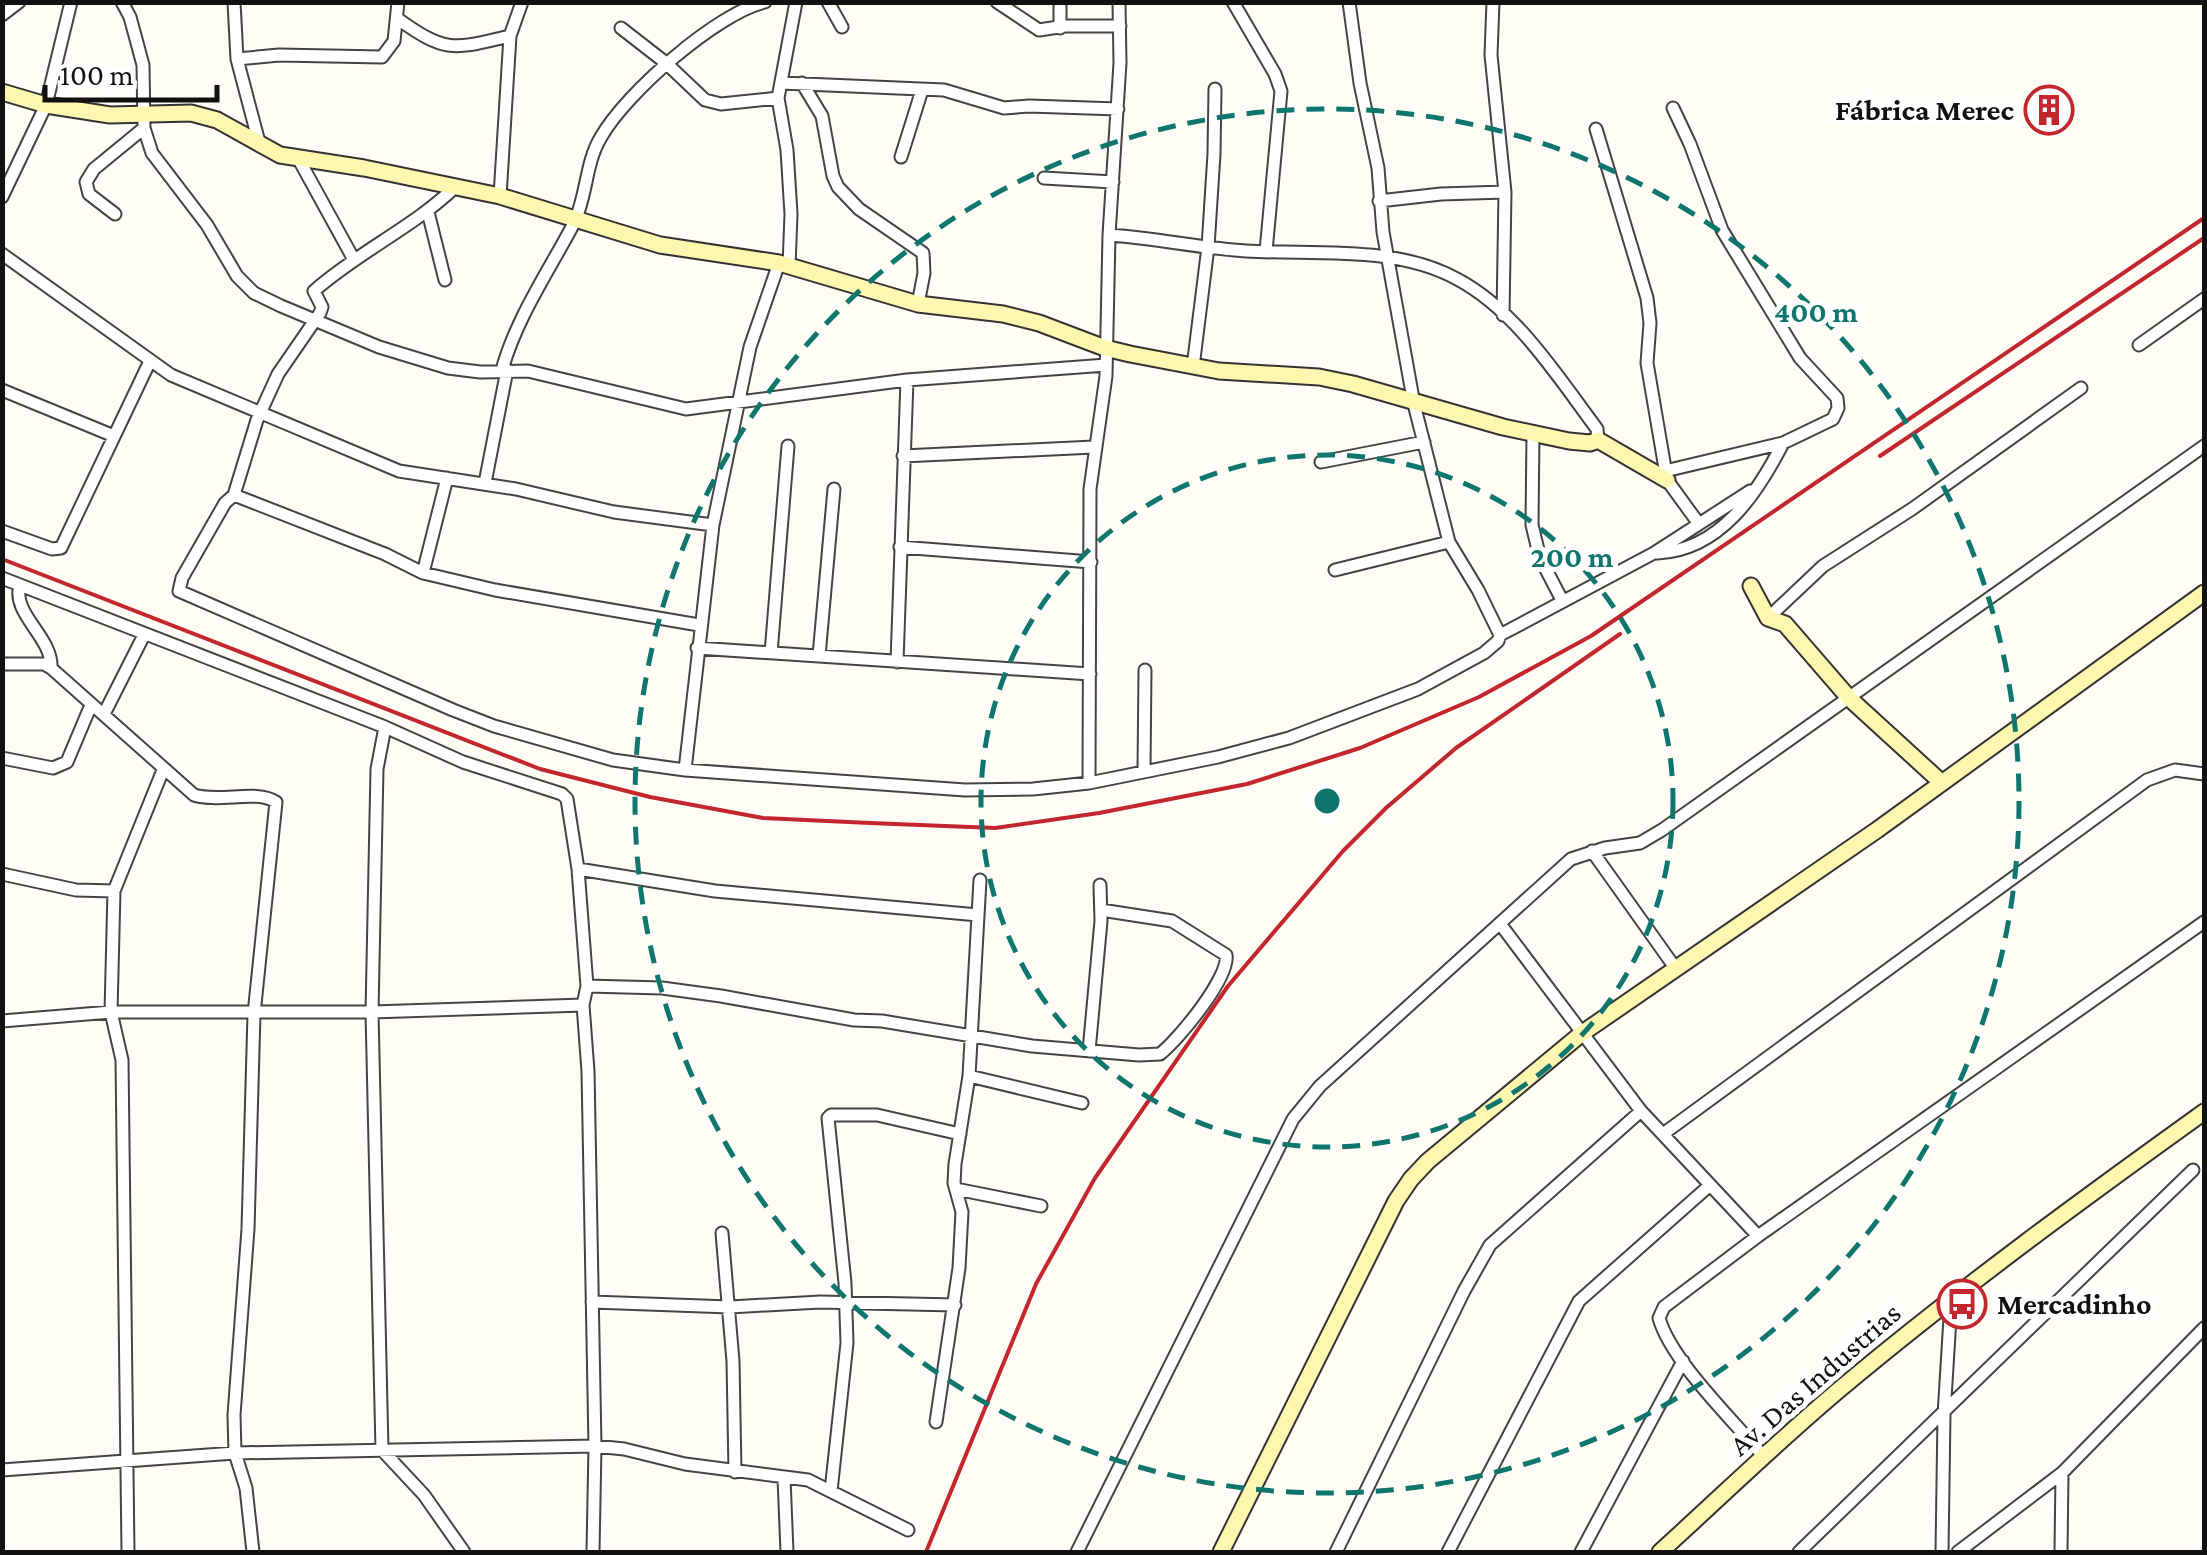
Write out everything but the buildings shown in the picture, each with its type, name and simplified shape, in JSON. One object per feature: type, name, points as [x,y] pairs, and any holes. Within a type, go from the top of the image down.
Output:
[{"type":"street","points":[[2,15],[19,2]]},
{"type":"street","points":[[2,197],[46,105],[71,2]]},
{"type":"street","points":[[122,2],[143,65],[144,121],[152,154],[207,225],[246,286],[281,306],[416,360],[480,372],[552,375],[686,409],[1105,357],[1353,384],[1414,404],[1533,433],[1590,443],[1598,440],[1666,476],[1784,443],[1833,419],[1838,408],[1837,398],[1800,358],[1722,230],[1673,108]]},
{"type":"street","points":[[234,2],[237,58],[260,146]]},
{"type":"street","points":[[237,58],[382,57],[394,41],[398,2]]},
{"type":"street","points":[[500,196],[510,36],[522,2]]},
{"type":"street","points":[[485,483],[504,370],[535,294],[576,219],[600,138],[666,63],[741,6],[766,2]]},
{"type":"street","points":[[684,770],[712,525],[750,346],[784,265],[789,180],[778,98],[796,2]]},
{"type":"street","points":[[828,2],[842,28]]},
{"type":"street","points":[[997,2],[1039,30],[1120,26]]},
{"type":"street","points":[[1060,2],[1060,28]]},
{"type":"street","points":[[1089,784],[1090,489],[1105,357],[1118,108],[1119,2]]},
{"type":"street","points":[[1233,2],[1281,91],[1266,251]]},
{"type":"street","points":[[454,188],[428,212],[353,258],[314,291],[322,310],[287,358],[260,414],[234,495],[225,502],[182,578],[179,591],[494,726],[613,760],[684,770],[998,792],[1089,784],[1218,757],[1350,718],[1418,690],[1498,641],[1500,634],[1478,590],[1448,542],[1414,404],[1349,2]]},
{"type":"street","points":[[1493,2],[1492,55],[1505,192],[1503,315]]},
{"type":"street","points":[[398,19],[425,38],[453,48],[510,36]]},
{"type":"street","points":[[621,28],[714,104],[778,98]]},
{"type":"street","points":[[781,83],[944,90],[1004,108],[1118,108]]},
{"type":"street","points":[[802,83],[822,116],[838,187],[859,208],[923,253],[918,304]]},
{"type":"street","points":[[1193,367],[1208,247],[1214,89]]},
{"type":"street","points":[[901,157],[922,90]]},
{"type":"street","points":[[2,92],[46,105],[144,121],[191,113],[217,120],[260,146],[298,158],[500,196],[660,244],[784,265],[918,304],[1038,322],[1105,357]]},
{"type":"street","points":[[115,214],[89,194],[86,182],[94,169],[144,121]]},
{"type":"street","points":[[1596,129],[1647,298],[1647,363],[1666,476],[1699,524]]},
{"type":"street","points":[[298,158],[353,258]]},
{"type":"street","points":[[1044,178],[1113,182]]},
{"type":"street","points":[[1379,201],[1505,192]]},
{"type":"street","points":[[428,212],[445,280]]},
{"type":"street","points":[[1109,235],[1208,247],[1388,256],[1433,267],[1460,280],[1503,315],[1562,382],[1597,430],[1598,440]]},
{"type":"street","points":[[2,254],[171,375],[399,471],[485,483],[614,512],[712,525]]},
{"type":"street","points":[[2139,345],[2204,298]]},
{"type":"street","points":[[2,531],[59,550],[150,361]]},
{"type":"street","points":[[897,662],[906,380]]},
{"type":"street","points":[[1768,618],[1822,566],[1912,509],[2081,388]]},
{"type":"street","points":[[2,390],[114,436]]},
{"type":"street","points":[[1533,433],[1532,525],[1540,558],[1562,600]]},
{"type":"street","points":[[1321,462],[1424,442]]},
{"type":"street","points":[[1654,553],[1681,552],[1694,547],[1736,514],[1784,443]]},
{"type":"street","points":[[772,654],[788,446]]},
{"type":"street","points":[[1078,1552],[1293,1119],[1320,1086],[1571,859],[1592,851],[1640,843],[1662,830],[2204,446]]},
{"type":"street","points":[[903,456],[1094,448]]},
{"type":"street","points":[[422,573],[447,478]]},
{"type":"street","points":[[1500,634],[1654,553],[1758,486]]},
{"type":"street","points":[[819,656],[834,490]]},
{"type":"street","points":[[234,495],[385,554],[422,573],[699,626]]},
{"type":"street","points":[[1335,570],[1448,542]]},
{"type":"street","points":[[900,547],[1091,562]]},
{"type":"street","points":[[2,578],[385,727],[463,762],[562,794],[567,799],[578,869],[587,986],[582,1004],[588,1072],[593,1552]]},
{"type":"street","points":[[20,585],[18,599],[48,650],[51,668]]},
{"type":"street","points":[[1751,586],[1768,618],[1786,624],[1848,698],[1942,783]]},
{"type":"street","points":[[1221,1552],[1411,1178],[1581,1034],[1942,783],[2204,593]]},
{"type":"street","points":[[104,714],[144,634]]},
{"type":"street","points":[[697,648],[1090,674]]},
{"type":"street","points":[[2,664],[44,664],[51,668],[194,795],[208,800],[268,797],[276,802],[254,1014],[248,1229],[234,1415],[235,1453],[246,1488],[253,1552]]},
{"type":"street","points":[[1144,771],[1145,670]]},
{"type":"street","points":[[2,758],[53,768],[67,762],[91,705]]},
{"type":"street","points":[[385,727],[377,770],[372,1012],[382,1450],[424,1495],[464,1552]]},
{"type":"street","points":[[128,1552],[122,1060],[111,1012],[114,891],[162,770]]},
{"type":"street","points":[[1663,1134],[2147,780],[2174,770],[2204,774]]},
{"type":"street","points":[[1592,851],[1676,968]]},
{"type":"street","points":[[578,869],[734,894],[978,916]]},
{"type":"street","points":[[2,874],[76,890],[114,891]]},
{"type":"street","points":[[936,1422],[955,1305],[962,1212],[954,1164],[969,1076],[980,880]]},
{"type":"street","points":[[1089,1051],[1100,885]]},
{"type":"street","points":[[587,986],[682,991],[1032,1046],[1160,1054],[1211,992],[1228,964],[1223,950],[1172,921],[1101,910]]},
{"type":"street","points":[[1764,1457],[1683,1361],[1663,1331],[1659,1318],[1664,1307],[1758,1236],[2204,922]]},
{"type":"street","points":[[1501,925],[1642,1111],[1758,1236]]},
{"type":"street","points":[[2,1021],[111,1012],[372,1012],[582,1004]]},
{"type":"street","points":[[969,1076],[1082,1103]]},
{"type":"street","points":[[1336,1552],[1490,1245],[1642,1111]]},
{"type":"street","name":"Av. Das Industrias","points":[[1660,1552],[1843,1386],[2073,1207],[2204,1112]]},
{"type":"street","points":[[831,1491],[847,1343],[828,1118],[876,1115],[960,1134]]},
{"type":"street","points":[[1799,1552],[2193,1170]]},
{"type":"street","points":[[1448,1552],[1578,1301],[1709,1186]]},
{"type":"street","points":[[956,1190],[1041,1206]]},
{"type":"street","points":[[722,1233],[730,1307],[735,1472]]},
{"type":"street","points":[[592,1302],[730,1307],[955,1305]]},
{"type":"street","points":[[1942,1552],[1951,1302]]},
{"type":"street","points":[[1958,1552],[2062,1474],[2204,1328]]},
{"type":"street","points":[[1580,1552],[1683,1361]]},
{"type":"street","points":[[2,1470],[235,1453],[594,1446],[735,1472],[817,1482],[908,1530]]},
{"type":"street","points":[[2061,1552],[2062,1474]]},
{"type":"street","points":[[784,1478],[788,1552]]},
{"type":"railway","points":[[2,559],[540,769],[650,797],[763,818],[995,828],[1099,813],[1247,784],[1360,748],[1479,697],[1591,636],[2204,218]]},
{"type":"railway","points":[[1880,456],[2204,238]]},
{"type":"railway","points":[[926,1552],[1036,1284],[1095,1178],[1228,986],[1343,851],[1386,808],[1456,748],[1620,634]]},
{"type":"place","name":"Fábrica Merec","points":[[2049,110]]},
{"type":"place","name":"Mercadinho","points":[[1962,1304]]}]
